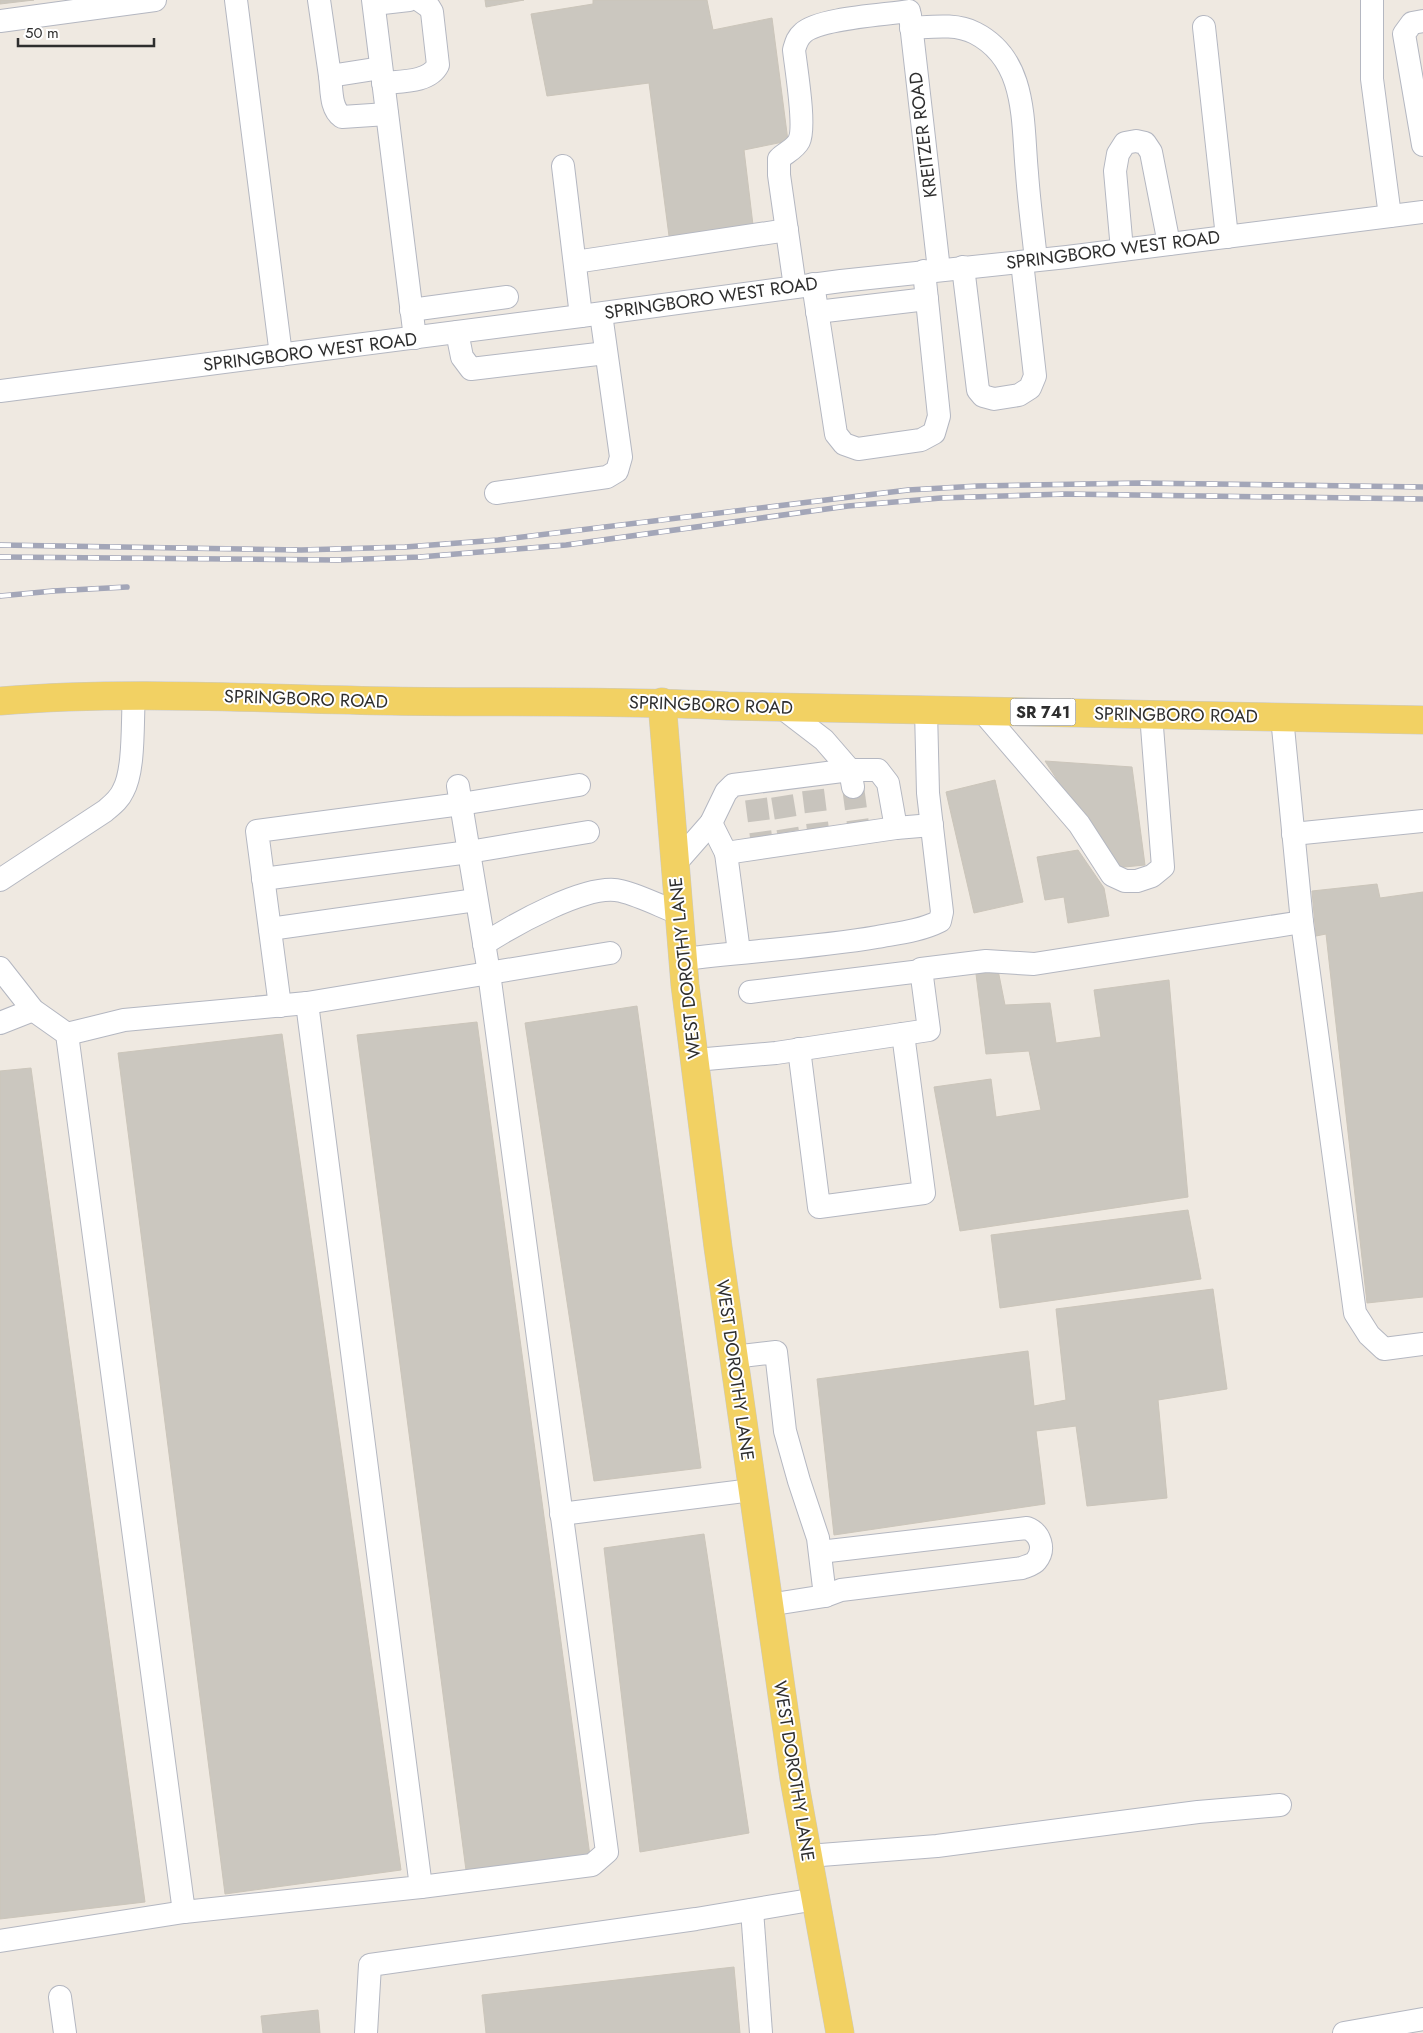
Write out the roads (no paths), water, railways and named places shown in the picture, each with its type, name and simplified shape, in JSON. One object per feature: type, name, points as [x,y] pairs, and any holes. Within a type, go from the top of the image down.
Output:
[{"type":"main road","name":"SPRINGBORO ROAD","points":[[0,701],[76,696],[134,695],[393,702],[662,702],[781,707],[1423,720]]},
{"type":"main road","name":"WEST DOROTHY LANE","points":[[662,702],[678,913],[733,1357],[794,1779],[840,2033]]},
{"type":"street","points":[[0,21],[155,0]]},
{"type":"street","points":[[236,0],[281,355]]},
{"type":"street","points":[[319,0],[334,107],[337,114],[342,117],[387,114]]},
{"type":"street","points":[[409,0],[373,2],[415,338]]},
{"type":"street","points":[[330,76],[424,77],[435,70],[438,65],[432,12],[429,7],[419,0]]},
{"type":"street","points":[[1372,0],[1372,79],[1390,216]]},
{"type":"street","points":[[909,13],[975,32],[995,48],[1012,71],[1022,101],[1035,376],[1030,388],[1019,395],[994,399],[983,396],[978,390],[963,267]]},
{"type":"street","name":"KREITZER ROAD","points":[[909,13],[932,270],[927,299],[939,416],[934,433],[921,440],[858,449],[844,444],[836,434],[817,312],[804,286],[787,230],[779,175],[779,159],[795,147],[800,139],[802,126],[794,50],[797,39],[803,32],[821,23],[909,13]]},
{"type":"street","points":[[1423,21],[1412,23],[1404,34],[1420,114],[1423,145]]},
{"type":"street","points":[[1204,27],[1227,237]]},
{"type":"street","points":[[1122,250],[1115,171],[1118,154],[1125,143],[1136,141],[1145,142],[1151,152],[1169,244]]},
{"type":"street","points":[[496,492],[607,476],[617,471],[621,458],[606,353],[591,315],[575,262],[563,166]]},
{"type":"street","name":"SPRINGBORO WEST ROAD","points":[[0,391],[804,286],[1122,250],[1423,212]]},
{"type":"street","points":[[575,262],[787,230]]},
{"type":"street","points":[[411,310],[507,297]]},
{"type":"street","points":[[817,312],[927,299]]},
{"type":"street","points":[[457,332],[462,357],[471,369],[606,353]]},
{"type":"street","points":[[0,880],[105,811],[123,791],[129,774],[134,695]]},
{"type":"street","points":[[781,707],[824,740],[852,779]]},
{"type":"street","points":[[683,959],[850,941],[926,928],[940,921],[942,912],[928,793],[926,710]]},
{"type":"street","points":[[982,711],[1079,824],[1112,875],[1124,881],[1137,881],[1152,876],[1163,867],[1151,714]]},
{"type":"street","points":[[1282,717],[1302,922],[1355,1313],[1369,1335],[1384,1349],[1423,1344]]},
{"type":"street","points":[[675,864],[711,823],[729,788],[733,785],[755,791],[812,782],[852,779],[878,770],[888,783],[896,828]]},
{"type":"street","points":[[280,1006],[257,831],[460,795],[579,785]]},
{"type":"street","points":[[0,1941],[184,1912],[421,1887],[592,1865],[606,1852],[484,944],[460,795]]},
{"type":"street","points":[[1294,834],[1423,821]]},
{"type":"street","points":[[711,823],[726,854],[739,952]]},
{"type":"street","points":[[726,854],[762,842],[789,838],[858,829],[932,826]]},
{"type":"street","points":[[263,879],[469,852],[588,832]]},
{"type":"street","points":[[484,944],[522,920],[591,893],[619,890],[678,913]]},
{"type":"street","points":[[270,929],[476,900]]},
{"type":"street","points":[[750,992],[986,961],[1034,964],[1302,922]]},
{"type":"street","points":[[67,1034],[124,1020],[307,1003],[610,953]]},
{"type":"street","points":[[0,968],[33,1010],[67,1034],[184,1912]]},
{"type":"street","points":[[695,1060],[776,1053],[799,1048],[929,1030],[921,970]]},
{"type":"street","points":[[307,1003],[421,1887]]},
{"type":"street","points":[[0,1023],[33,1010]]},
{"type":"street","points":[[799,1048],[819,1207],[924,1193],[903,1034]]},
{"type":"street","points":[[733,1357],[776,1352],[785,1431],[818,1538],[825,1596]]},
{"type":"street","points":[[561,1514],[752,1490]]},
{"type":"street","points":[[768,1605],[825,1596],[841,1590],[1022,1568],[1035,1563],[1040,1555],[1041,1545],[1034,1531],[1027,1528],[820,1552]]},
{"type":"street","points":[[808,1856],[936,1846],[1198,1812],[1280,1805]]},
{"type":"street","points":[[366,2033],[370,1966],[816,1899]]},
{"type":"street","points":[[752,1910],[761,2033]]},
{"type":"street","points":[[60,1997],[64,2033]]},
{"type":"street","points":[[1344,2033],[1423,2019]]},
{"type":"tunnel","points":[[853,787],[858,824]]},
{"type":"tunnel","points":[[813,790],[818,830]]},
{"type":"tunnel","points":[[782,796],[788,832]]},
{"type":"tunnel","points":[[756,799],[761,837]]},
{"type":"railway","points":[[0,545],[301,550],[405,547],[498,540],[908,490],[978,486],[1139,483],[1423,487]]},
{"type":"railway","points":[[0,557],[338,560],[420,557],[566,545],[848,506],[941,498],[1066,494],[1423,499]]},
{"type":"railway","points":[[0,596],[127,587]]}]
